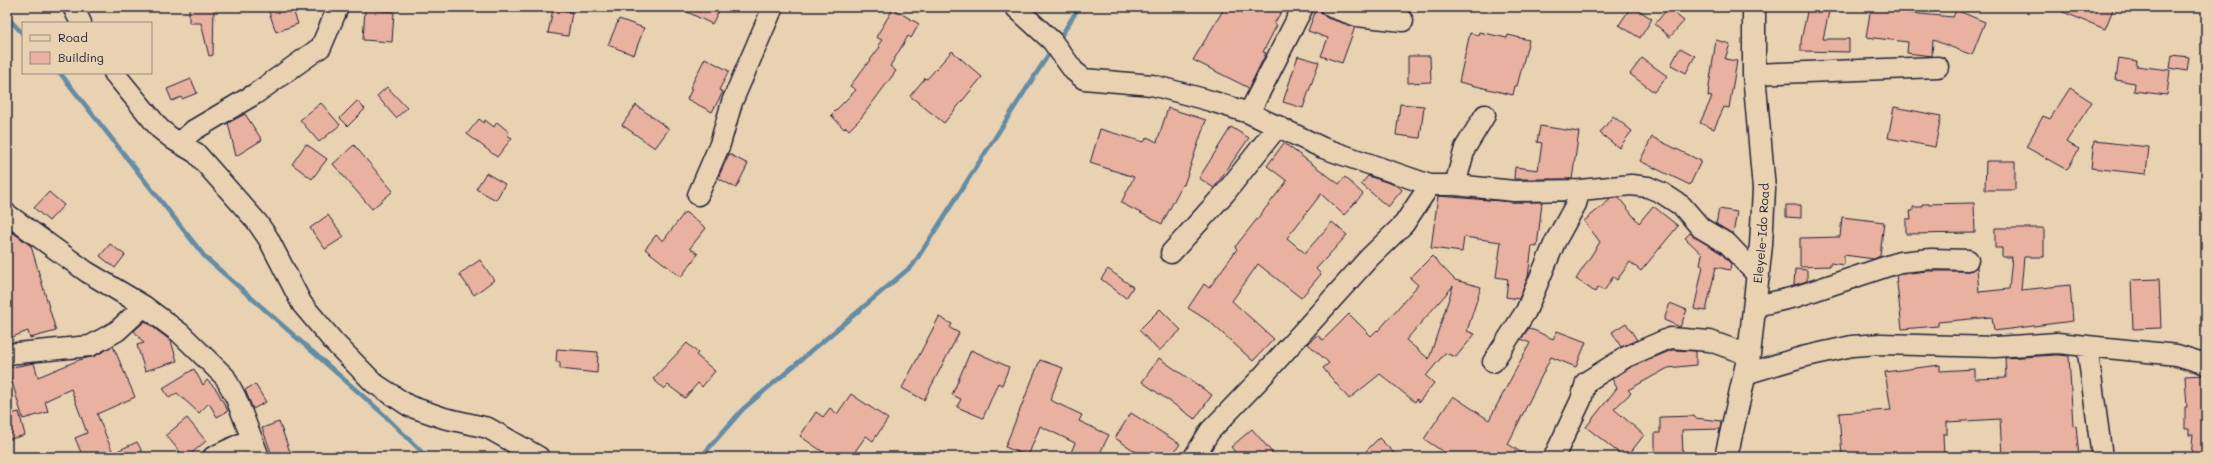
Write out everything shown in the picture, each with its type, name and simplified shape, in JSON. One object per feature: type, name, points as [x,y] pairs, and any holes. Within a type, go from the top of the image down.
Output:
[{"type":"main road","name":"Eleyele-Ido Road","points":[[1726,457],[1747,364],[1759,277],[1764,189],[1754,74],[1754,7]]},
{"type":"street","points":[[73,7],[80,22]]},
{"type":"street","points":[[179,143],[194,130],[255,94],[321,47],[338,7]]},
{"type":"street","points":[[698,195],[720,144],[732,102],[773,7]]},
{"type":"street","points":[[1015,7],[1052,41],[1074,71],[1084,79],[1152,85],[1249,113],[1323,148],[1430,185],[1455,185],[1514,191],[1580,190],[1631,185],[1648,187],[1662,193],[1682,206],[1701,228],[1728,244],[1759,277]]},
{"type":"street","points":[[1249,113],[1303,7]]},
{"type":"street","points":[[1331,7],[1357,16],[1403,20]]},
{"type":"street","points":[[1754,74],[1938,67]]},
{"type":"street","points":[[115,74],[160,129],[196,153],[257,222],[268,238],[302,304],[334,342],[374,383],[409,406],[444,418],[488,428],[539,457]]},
{"type":"street","points":[[1455,185],[1465,148],[1485,115]]},
{"type":"street","points":[[1171,253],[1226,192],[1278,126]]},
{"type":"street","points":[[1202,453],[1210,431],[1260,379],[1369,258],[1404,224],[1430,185]]},
{"type":"street","points":[[1493,362],[1526,311],[1555,242],[1576,204],[1580,190]]},
{"type":"street","points":[[7,214],[87,272],[144,306],[180,333],[225,377],[236,398],[259,457]]},
{"type":"street","points":[[1756,306],[1795,298],[1900,262],[1930,258],[1968,260]]},
{"type":"street","points":[[7,354],[90,346],[118,332],[144,306]]},
{"type":"street","points":[[1554,457],[1581,400],[1586,382],[1626,357],[1670,338],[1710,341],[1747,364],[1802,357],[1859,346],[1880,344],[1995,347],[2058,343],[2177,355],[2206,364]]},
{"type":"street","points":[[2087,346],[2102,457]]},
{"type":"street","points":[[213,457],[251,439]]},
{"type":"building","points":[[189,7],[214,7],[213,55],[209,56],[201,23],[189,23]]},
{"type":"building","points":[[283,7],[292,7],[298,24],[276,32],[269,12]]},
{"type":"building","points":[[677,7],[721,7],[712,24]]},
{"type":"building","points":[[1225,7],[1284,7],[1274,24],[1277,25],[1263,52],[1266,53],[1249,88],[1193,60]]},
{"type":"building","points":[[1317,7],[1327,18],[1355,27],[1342,63],[1321,56],[1328,38],[1308,31]]},
{"type":"building","points":[[1631,7],[1634,7],[1652,19],[1640,38],[1619,25]]},
{"type":"building","points":[[1808,7],[1830,7],[1823,39],[1849,39],[1849,52],[1801,51],[1801,41]]},
{"type":"building","points":[[1871,7],[1899,7],[1898,12],[1953,17],[1956,10],[1985,22],[1972,55],[1933,40],[1932,56],[1907,53],[1908,42],[1866,37]]},
{"type":"building","points":[[2051,7],[2114,7],[2105,29]]},
{"type":"building","points":[[1668,8],[1684,21],[1670,37],[1655,24]]},
{"type":"building","points":[[365,9],[394,12],[392,42],[363,40]]},
{"type":"building","points":[[553,9],[572,12],[568,36],[548,33]]},
{"type":"building","points":[[893,9],[919,24],[911,38],[908,36],[890,66],[896,71],[861,118],[849,130],[846,127],[844,129],[831,115],[856,90],[850,86],[880,47],[878,45],[882,40],[876,37]]},
{"type":"building","points":[[619,19],[644,28],[634,55],[608,45]]},
{"type":"building","points":[[1479,32],[1507,38],[1508,35],[1529,40],[1517,86],[1515,86],[1513,95],[1459,82],[1470,33],[1478,35]]},
{"type":"building","points":[[1716,40],[1730,44],[1725,59],[1737,61],[1729,108],[1724,107],[1714,129],[1700,123],[1712,97],[1708,96]]},
{"type":"building","points":[[1680,48],[1695,56],[1686,73],[1671,65]]},
{"type":"building","points":[[952,51],[982,77],[944,123],[910,96],[925,78],[927,79]]},
{"type":"building","points":[[2172,55],[2189,57],[2187,71],[2170,68]]},
{"type":"building","points":[[1298,56],[1319,62],[1303,108],[1283,102]]},
{"type":"building","points":[[1408,56],[1430,56],[1431,82],[1408,83]]},
{"type":"building","points":[[705,58],[729,71],[719,90],[723,92],[712,112],[687,99],[692,89],[690,88]]},
{"type":"building","points":[[1642,58],[1667,76],[1654,92],[1630,74]]},
{"type":"building","points":[[2119,58],[2137,61],[2136,66],[2170,70],[2167,95],[2134,91],[2135,83],[2116,80]]},
{"type":"building","points":[[191,79],[197,93],[172,101],[167,89]]},
{"type":"building","points":[[387,87],[407,108],[396,118],[377,96]]},
{"type":"building","points":[[2070,88],[2092,102],[2066,142],[2079,149],[2067,170],[2026,147],[2043,116],[2050,119]]},
{"type":"building","points":[[357,101],[365,109],[348,126],[340,118]]},
{"type":"building","points":[[321,103],[340,125],[319,142],[300,120]]},
{"type":"building","points":[[1400,104],[1424,106],[1420,138],[1396,135]]},
{"type":"building","points":[[636,105],[669,129],[655,148],[622,125]]},
{"type":"building","points":[[1894,107],[1941,116],[1935,147],[1888,138]]},
{"type":"building","points":[[1168,108],[1206,120],[1184,185],[1182,185],[1162,224],[1121,203],[1134,177],[1090,163],[1100,129],[1144,142],[1147,137],[1157,142]]},
{"type":"building","points":[[245,114],[262,140],[236,156],[228,123]]},
{"type":"building","points":[[1613,116],[1632,131],[1619,148],[1600,133]]},
{"type":"building","points":[[479,119],[484,123],[485,120],[494,127],[497,122],[509,132],[507,135],[512,138],[497,157],[467,134]]},
{"type":"building","points":[[1540,126],[1579,132],[1572,179],[1514,179],[1515,167],[1538,170],[1542,143],[1537,142]]},
{"type":"building","points":[[1231,127],[1249,138],[1214,188],[1199,178]]},
{"type":"building","points":[[1652,137],[1701,161],[1690,185],[1640,161]]},
{"type":"building","points":[[2094,141],[2149,147],[2146,174],[2091,168]]},
{"type":"building","points":[[1284,143],[1339,184],[1345,177],[1363,194],[1344,215],[1321,194],[1287,238],[1305,253],[1332,222],[1347,235],[1316,269],[1321,274],[1301,298],[1258,264],[1232,301],[1274,339],[1253,361],[1210,322],[1188,308],[1204,284],[1209,288],[1237,249],[1235,247],[1287,181],[1267,166]]},
{"type":"building","points":[[306,144],[327,159],[312,179],[292,164]]},
{"type":"building","points":[[354,145],[393,191],[372,209],[333,164]]},
{"type":"building","points":[[729,154],[748,164],[736,188],[718,178]]},
{"type":"building","points":[[1986,161],[2015,161],[2015,190],[1985,190]]},
{"type":"building","points":[[486,173],[505,184],[496,200],[476,189]]},
{"type":"building","points":[[1368,176],[1398,186],[1402,190],[1388,207],[1361,184]]},
{"type":"building","points":[[49,192],[64,205],[49,221],[34,208]]},
{"type":"building","points":[[1438,196],[1513,202],[1542,202],[1537,247],[1532,246],[1528,277],[1519,299],[1506,297],[1508,279],[1496,277],[1501,242],[1464,237],[1462,252],[1431,248]]},
{"type":"building","points":[[1612,198],[1619,198],[1639,223],[1653,206],[1678,226],[1641,271],[1630,262],[1617,280],[1613,277],[1604,291],[1598,287],[1595,292],[1576,279],[1600,242],[1584,221]]},
{"type":"building","points":[[1974,203],[1975,233],[1906,234],[1906,219],[1911,219],[1910,211],[1913,211],[1913,207],[1922,207],[1922,204]]},
{"type":"building","points":[[1786,205],[1801,205],[1801,218],[1786,217]]},
{"type":"building","points":[[1719,209],[1737,212],[1733,234],[1716,224]]},
{"type":"building","points":[[685,212],[706,228],[690,248],[698,254],[681,277],[645,249],[656,235],[663,241]]},
{"type":"building","points":[[328,215],[344,237],[325,249],[310,228]]},
{"type":"building","points":[[1842,217],[1884,222],[1880,256],[1874,259],[1844,255],[1844,265],[1830,263],[1830,266],[1800,267],[1800,238],[1840,237]]},
{"type":"building","points":[[1995,228],[2044,228],[2044,257],[2024,257],[2021,290],[2070,285],[2073,321],[1994,331],[1992,317],[1938,322],[1938,326],[1902,329],[1896,275],[1926,271],[1968,271],[1977,267],[1979,292],[2009,289],[2012,257],[2002,257],[2002,248],[1995,248]]},
{"type":"building","points":[[12,232],[31,246],[56,331],[30,338],[28,331],[7,339],[7,238]]},
{"type":"building","points":[[1690,233],[1721,253],[1731,264],[1730,270],[1716,267],[1706,311],[1694,309],[1703,266],[1700,265],[1702,254],[1685,238]]},
{"type":"building","points":[[110,244],[125,255],[115,268],[100,256]]},
{"type":"building","points":[[1432,256],[1455,280],[1481,287],[1467,331],[1475,334],[1456,357],[1445,353],[1426,376],[1434,383],[1419,402],[1417,399],[1415,402],[1380,374],[1349,399],[1323,368],[1329,363],[1308,344],[1317,335],[1323,340],[1349,314],[1371,336],[1377,330],[1378,331],[1418,285],[1410,278]],"holes":[[[1453,286],[1429,359],[1406,340]]]},
{"type":"building","points":[[480,260],[494,280],[474,295],[459,274]]},
{"type":"building","points":[[1108,269],[1133,287],[1126,298],[1101,279]]},
{"type":"building","points":[[1795,269],[1807,270],[1807,281],[1794,285]]},
{"type":"building","points":[[2159,279],[2161,328],[2133,329],[2131,280]]},
{"type":"building","points":[[1670,303],[1687,310],[1680,327],[1664,320]]},
{"type":"building","points":[[1160,309],[1181,330],[1159,351],[1139,330]]},
{"type":"building","points":[[939,317],[952,324],[950,328],[959,333],[924,400],[902,388]]},
{"type":"building","points":[[145,321],[171,341],[177,361],[145,371],[137,345],[144,343],[134,331]]},
{"type":"building","points":[[1626,323],[1637,340],[1621,347],[1612,332]]},
{"type":"building","points":[[1529,328],[1553,339],[1557,331],[1586,342],[1576,367],[1551,357],[1508,444],[1528,457],[1451,457],[1424,439],[1453,396],[1489,420],[1530,343],[1521,339]]},
{"type":"building","points":[[687,343],[698,353],[696,355],[715,371],[702,387],[698,383],[685,398],[668,385],[664,389],[653,379]]},
{"type":"building","points":[[113,346],[135,397],[97,414],[113,453],[137,442],[145,457],[83,457],[75,438],[87,433],[71,389],[45,401],[48,412],[23,419],[8,368],[34,363],[38,377],[79,360],[95,356]]},
{"type":"building","points":[[557,349],[598,352],[597,373],[560,369],[560,362],[556,362]]},
{"type":"building","points":[[971,350],[1009,367],[1002,385],[998,383],[983,418],[957,407],[961,399],[952,395]]},
{"type":"building","points":[[1672,350],[1696,351],[1696,365],[1668,368],[1628,390],[1631,393],[1614,409],[1644,435],[1627,457],[1624,457],[1586,427],[1617,388],[1612,379],[1631,367]]},
{"type":"building","points":[[2057,355],[2069,356],[2073,426],[2076,425],[2079,457],[2002,457],[2000,419],[1947,422],[1947,434],[1943,434],[1944,457],[1842,457],[1839,413],[1891,410],[1885,372],[1940,365],[1940,371],[1975,369],[1975,379],[2006,378],[2005,358]]},
{"type":"building","points":[[1159,358],[1212,395],[1195,419],[1142,382]]},
{"type":"building","points":[[1040,360],[1063,368],[1050,400],[1082,415],[1079,421],[1109,435],[1098,457],[1069,457],[1075,443],[1040,426],[1028,456],[1005,447]]},
{"type":"building","points":[[194,369],[203,385],[207,380],[216,389],[228,411],[217,417],[209,403],[199,413],[177,393],[169,398],[163,388]]},
{"type":"building","points":[[2206,375],[2206,457],[2191,457],[2193,435],[2189,435],[2189,429],[2185,429],[2185,407],[2187,407],[2185,376]]},
{"type":"building","points":[[255,384],[266,402],[253,409],[245,390]]},
{"type":"building","points":[[851,394],[888,419],[873,441],[866,436],[851,457],[830,457],[800,436],[816,412],[823,417],[830,408],[837,414]]},
{"type":"building","points":[[19,412],[25,435],[7,440],[7,415]]},
{"type":"building","points":[[1131,413],[1180,444],[1171,457],[1144,457],[1115,438]]},
{"type":"building","points":[[1695,416],[1695,418],[1721,421],[1720,429],[1682,430],[1683,457],[1655,457],[1655,433],[1660,433],[1660,417]]},
{"type":"building","points":[[187,418],[206,441],[187,457],[184,457],[166,435]]},
{"type":"building","points":[[279,422],[292,457],[274,457],[262,428]]},
{"type":"building","points":[[1252,429],[1276,457],[1239,457],[1231,447]]},
{"type":"building","points":[[1379,438],[1398,457],[1360,457]]},
{"type":"waterway","points":[[1058,41],[1079,7]]},
{"type":"waterway","points":[[7,17],[22,33]]},
{"type":"waterway","points":[[701,457],[743,409],[913,265],[1052,49]]},
{"type":"waterway","points":[[61,74],[205,257],[381,412],[427,457]]}]
